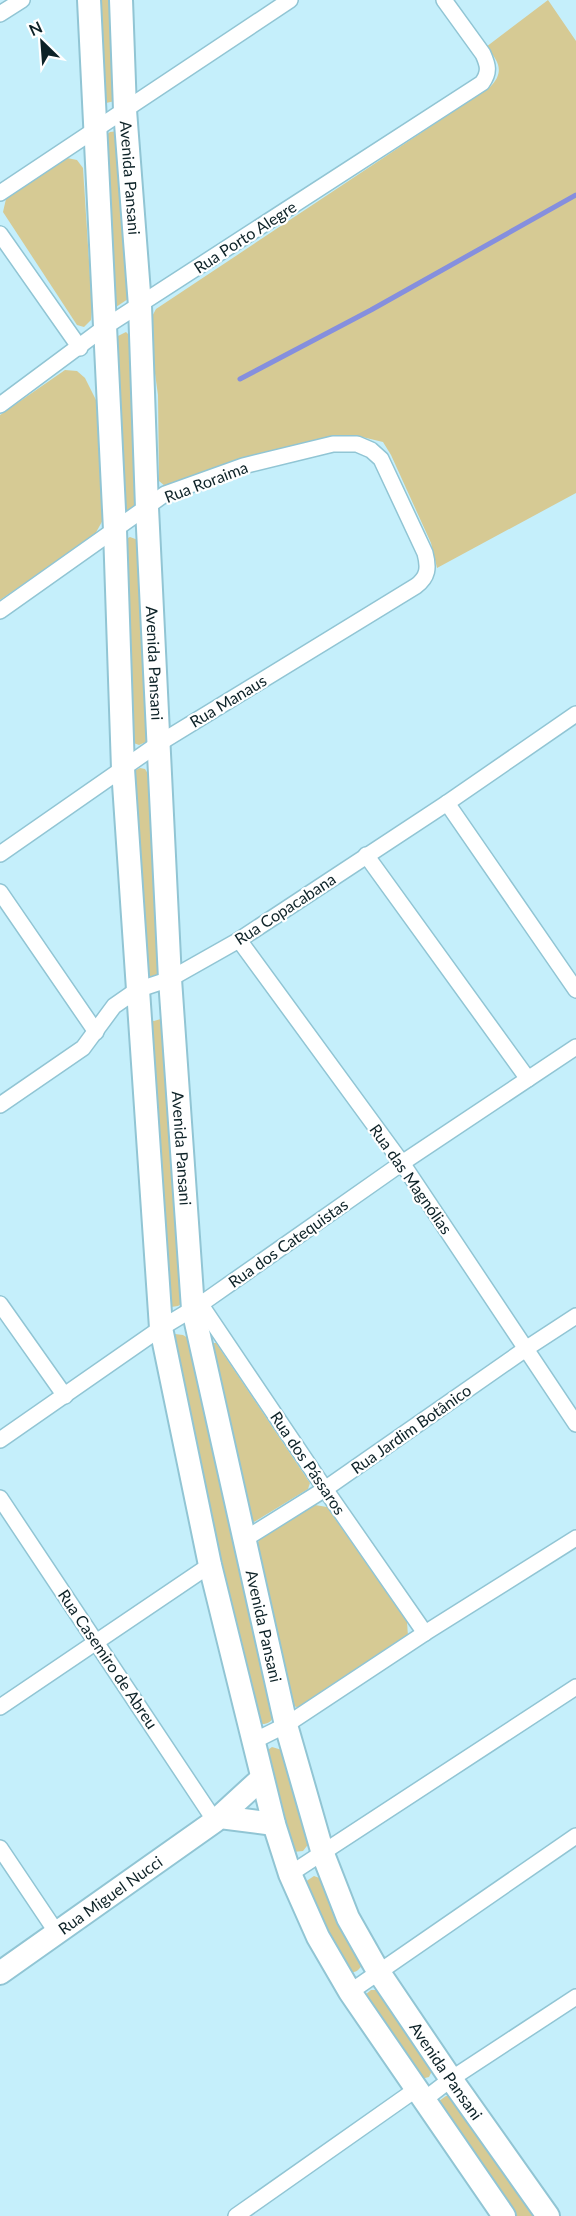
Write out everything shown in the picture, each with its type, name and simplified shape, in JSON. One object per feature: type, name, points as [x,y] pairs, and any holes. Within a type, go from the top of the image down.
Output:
[{"type":"main road","name":"Avenida Pansani","points":[[90,0],[115,530],[123,769],[161,1328],[210,1565],[262,1778],[290,1874],[318,1937],[350,1992],[504,2216]]},
{"type":"main road","name":"Avenida Pansani","points":[[121,0],[125,110],[140,306],[147,508],[170,979],[195,1301],[286,1725],[322,1854],[348,1918],[378,1971],[548,2216]]},
{"type":"main road","name":"Rua Miguel Nucci","points":[[0,1973],[218,1819],[262,1778]]},
{"type":"main road","points":[[218,1819],[274,1824]]},
{"type":"street","points":[[0,14],[22,0]]},
{"type":"street","points":[[0,193],[290,0]]},
{"type":"street","name":"Rua Porto Alegre","points":[[0,405],[80,348],[105,327],[482,83],[488,70],[483,54],[444,0]]},
{"type":"street","points":[[0,234],[80,348]]},
{"type":"street","name":"Rua Roraima","points":[[0,610],[165,494],[243,466],[333,444],[357,444],[370,450],[381,459],[425,553],[428,564],[427,573]]},
{"type":"street","name":"Rua Manaus","points":[[0,854],[158,744],[416,586],[427,573]]},
{"type":"street","name":"Rua Copacabana","points":[[0,1105],[83,1048],[114,1006],[137,990],[170,979],[239,940],[447,803],[576,714]]},
{"type":"street","points":[[447,803],[576,990]]},
{"type":"street","points":[[366,855],[528,1079]]},
{"type":"street","points":[[0,892],[96,1032]]},
{"type":"street","name":"Rua das Magnólias","points":[[239,940],[402,1163],[576,1424]]},
{"type":"street","name":"Rua dos Catequistas","points":[[0,1440],[161,1328],[195,1301],[576,1047]]},
{"type":"street","name":"Rua dos Pássaros","points":[[195,1301],[425,1633]]},
{"type":"street","points":[[0,1304],[65,1396]]},
{"type":"street","name":"Rua Jardim Botânico","points":[[245,1539],[325,1489],[576,1316]]},
{"type":"street","name":"Rua Casemiro de Abreu","points":[[0,1498],[218,1819]]},
{"type":"street","points":[[254,1741],[286,1725],[425,1633],[576,1538]]},
{"type":"street","points":[[0,1707],[210,1565]]},
{"type":"street","points":[[290,1874],[576,1688]]},
{"type":"street","points":[[350,1992],[576,1836]]},
{"type":"street","points":[[0,1848],[57,1933]]},
{"type":"street","points":[[236,2216],[421,2094],[451,2079],[576,1997]]},
{"type":"shaded area","points":[[98,0],[114,0],[115,101],[106,103],[102,99]]},
{"type":"shaded area","points":[[548,0],[576,41],[576,493],[437,568],[431,543],[383,442],[358,436],[330,438],[241,460],[165,486],[159,481],[158,395],[148,324],[156,309],[490,87],[498,76],[499,67],[486,47]]},
{"type":"shaded area","points":[[118,131],[128,299],[116,307],[111,303],[105,136],[110,132]]},
{"type":"shaded area","points":[[67,158],[77,160],[83,168],[92,308],[91,320],[84,327],[77,325],[3,212],[6,199]]},
{"type":"shaded area","points":[[126,332],[130,336],[140,502],[135,509],[126,513],[122,508],[115,340]]},
{"type":"shaded area","points":[[65,370],[77,371],[85,378],[96,400],[104,518],[94,536],[0,600],[0,415]]},
{"type":"shaded area","points":[[130,537],[138,540],[148,737],[146,742],[139,745],[131,742],[124,540]]},
{"type":"shaded area","points":[[140,768],[145,769],[150,777],[159,973],[148,977],[132,772]]},
{"type":"shaded area","points":[[164,1018],[183,1300],[178,1306],[171,1307],[146,1019],[154,1021]]},
{"type":"shaded area","points":[[175,1334],[183,1335],[191,1340],[274,1716],[266,1724],[255,1719],[171,1337]]},
{"type":"shaded area","points":[[216,1343],[310,1483],[308,1489],[254,1522],[249,1519],[209,1346]]},
{"type":"shaded area","points":[[315,1505],[327,1507],[407,1622],[408,1636],[299,1708],[289,1704],[255,1549],[260,1538]]},
{"type":"shaded area","points":[[272,1747],[282,1750],[310,1842],[303,1851],[293,1852],[265,1752]]},
{"type":"shaded area","points":[[314,1876],[322,1879],[362,1964],[355,1972],[345,1971],[305,1882]]},
{"type":"shaded area","points":[[371,1990],[378,1990],[432,2071],[429,2077],[421,2079],[365,1995]]},
{"type":"shaded area","points":[[450,2096],[537,2216],[511,2216],[438,2105],[439,2101]]},
{"type":"waterway","points":[[240,379],[371,310],[576,195]]}]
